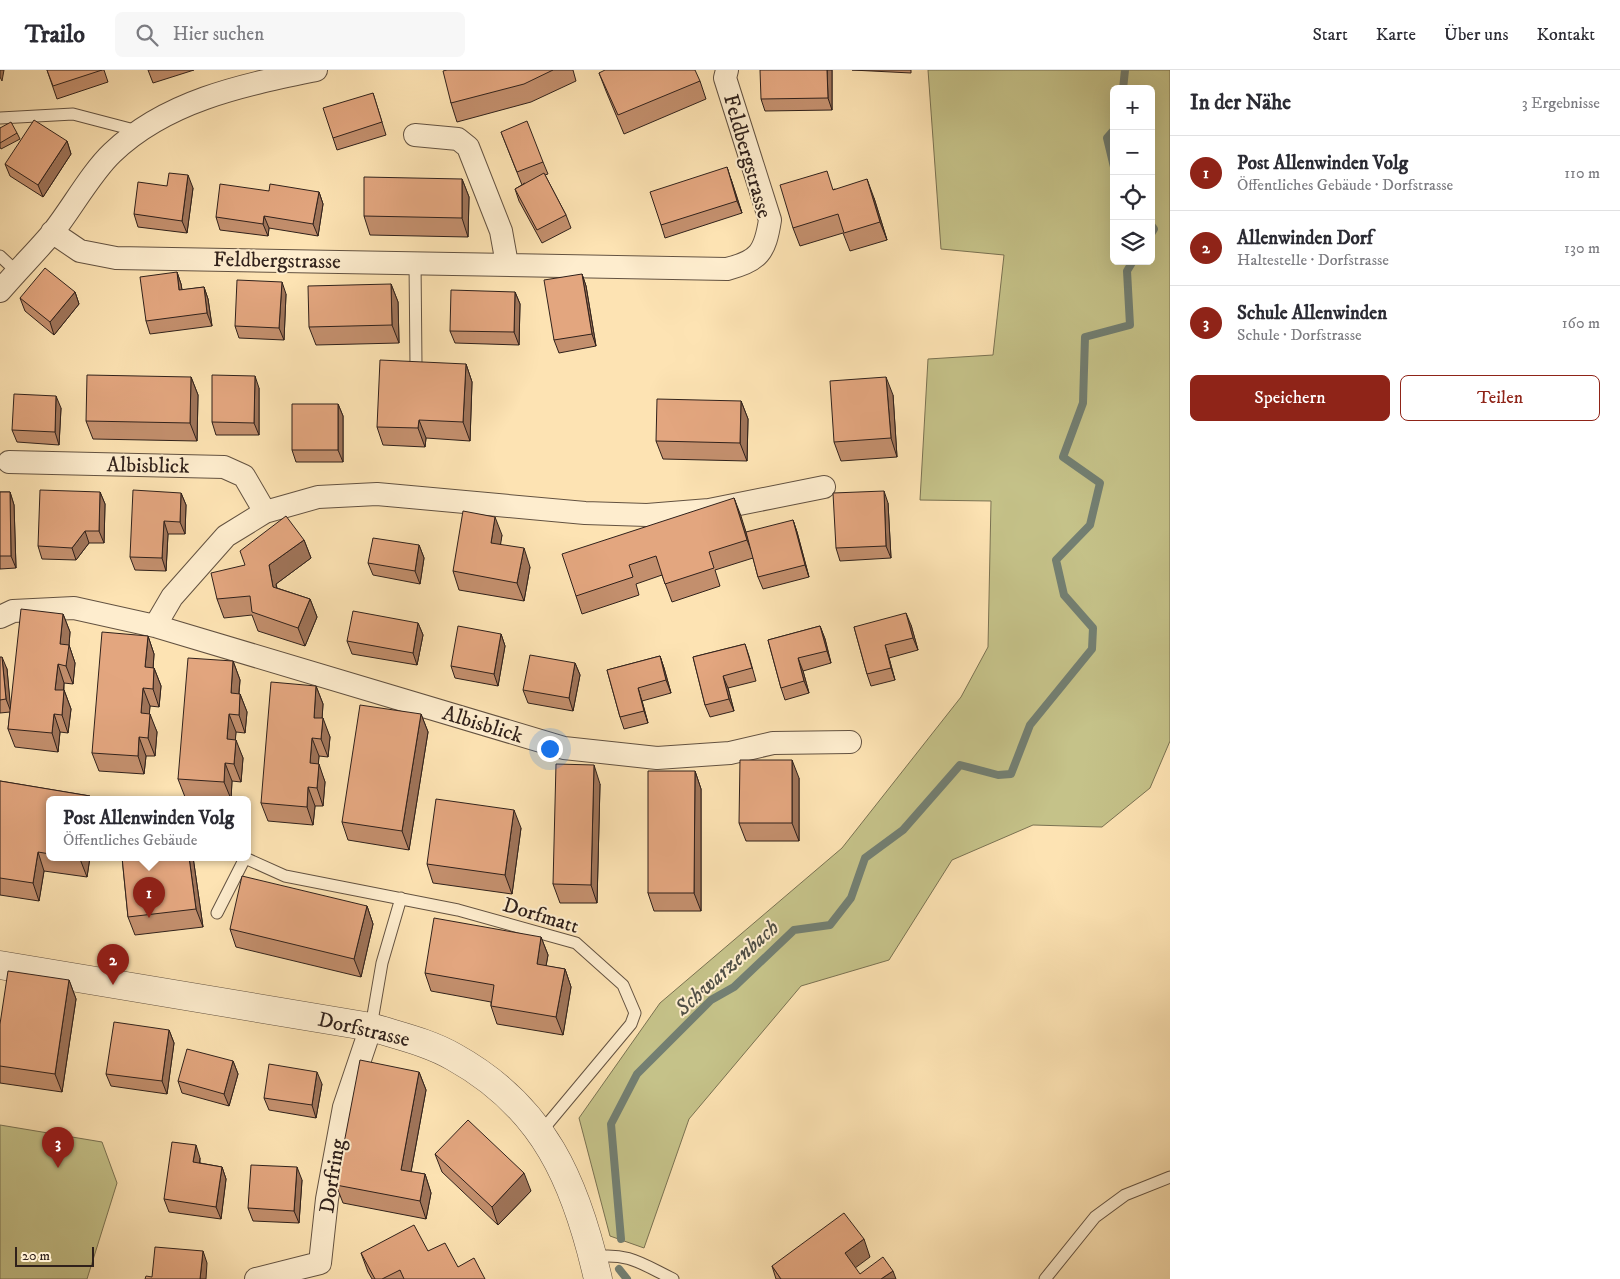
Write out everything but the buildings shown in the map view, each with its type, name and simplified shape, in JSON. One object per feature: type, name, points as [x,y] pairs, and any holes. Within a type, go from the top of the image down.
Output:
[{"type":"street","points":[[0,291],[52,232],[110,154],[138,131],[184,106],[244,85],[316,70]]},
{"type":"street","name":"Feldbergstrasse","points":[[52,232],[80,251],[116,258],[727,269],[749,263],[766,244],[770,220],[725,78],[726,70]]},
{"type":"street","points":[[415,135],[458,139],[468,147],[501,231],[507,264]]},
{"type":"street","name":"Albisblick","points":[[9,462],[224,467],[244,476],[264,512]]},
{"type":"street","points":[[155,626],[172,596],[226,536],[264,512],[318,497],[377,494],[585,513],[647,515],[709,510],[824,487]]},
{"type":"street","name":"Albisblick","points":[[0,617],[14,611],[74,608],[155,626],[564,748],[656,758],[730,753],[773,743],[850,742]]},
{"type":"street","name":"Dorfstrasse","points":[[0,965],[371,1027],[429,1045],[453,1056],[488,1079],[526,1114],[556,1156],[578,1204],[595,1268]]},
{"type":"street","name":"Dorfring","points":[[256,1279],[320,1263],[327,1198],[344,1107],[371,1027]]},
{"type":"lane","points":[[0,118],[73,114],[138,131]]},
{"type":"lane","points":[[0,256],[17,272]]},
{"type":"lane","points":[[415,262],[416,365]]},
{"type":"lane","name":"Dorfmatt","points":[[217,913],[243,861]]},
{"type":"lane","name":"Dorfmatt","points":[[251,861],[285,876],[458,910],[576,943],[623,985],[635,1013],[631,1024],[540,1133]]},
{"type":"lane","points":[[371,1027],[382,963],[401,898]]},
{"type":"lane","points":[[1045,1279],[1096,1217],[1125,1195],[1170,1177]]},
{"type":"lane","points":[[595,1268],[608,1255],[630,1257],[673,1279]]},
{"type":"shaded area","points":[[928,70],[1170,70],[1170,741],[1150,788],[1102,827],[1033,825],[952,860],[889,960],[801,986],[689,1119],[644,1248],[610,1236],[579,1118],[660,1003],[842,848],[961,697],[988,647],[991,501],[920,500],[928,359],[993,355],[1004,255],[941,249]]},
{"type":"shaded area","points":[[0,1125],[102,1142],[117,1183],[87,1279],[0,1279]]},
{"type":"waterway","name":"Schwarzenbach","points":[[1123,85],[1125,70]]},
{"type":"waterway","name":"Schwarzenbach","points":[[1110,135],[1107,138],[1110,150]]},
{"type":"waterway","name":"Schwarzenbach","points":[[621,1239],[611,1124],[637,1074],[711,1000],[734,987],[794,930],[830,925],[851,898],[865,858],[903,830],[960,765],[998,775],[1011,774],[1030,725],[1092,649],[1093,628],[1064,595],[1056,560],[1090,525],[1100,483],[1063,457],[1083,403],[1085,337],[1130,325],[1127,271],[1131,265]]},
{"type":"waterway","name":"Schwarzenbach","points":[[619,1269],[627,1279]]},
{"type":"place","name":"Post Allenwinden Volg","points":[[149,918]]},
{"type":"place","name":"Allenwinden Dorf","points":[[113,985]]},
{"type":"place","name":"Schule Allenwinden","points":[[58,1168]]}]
